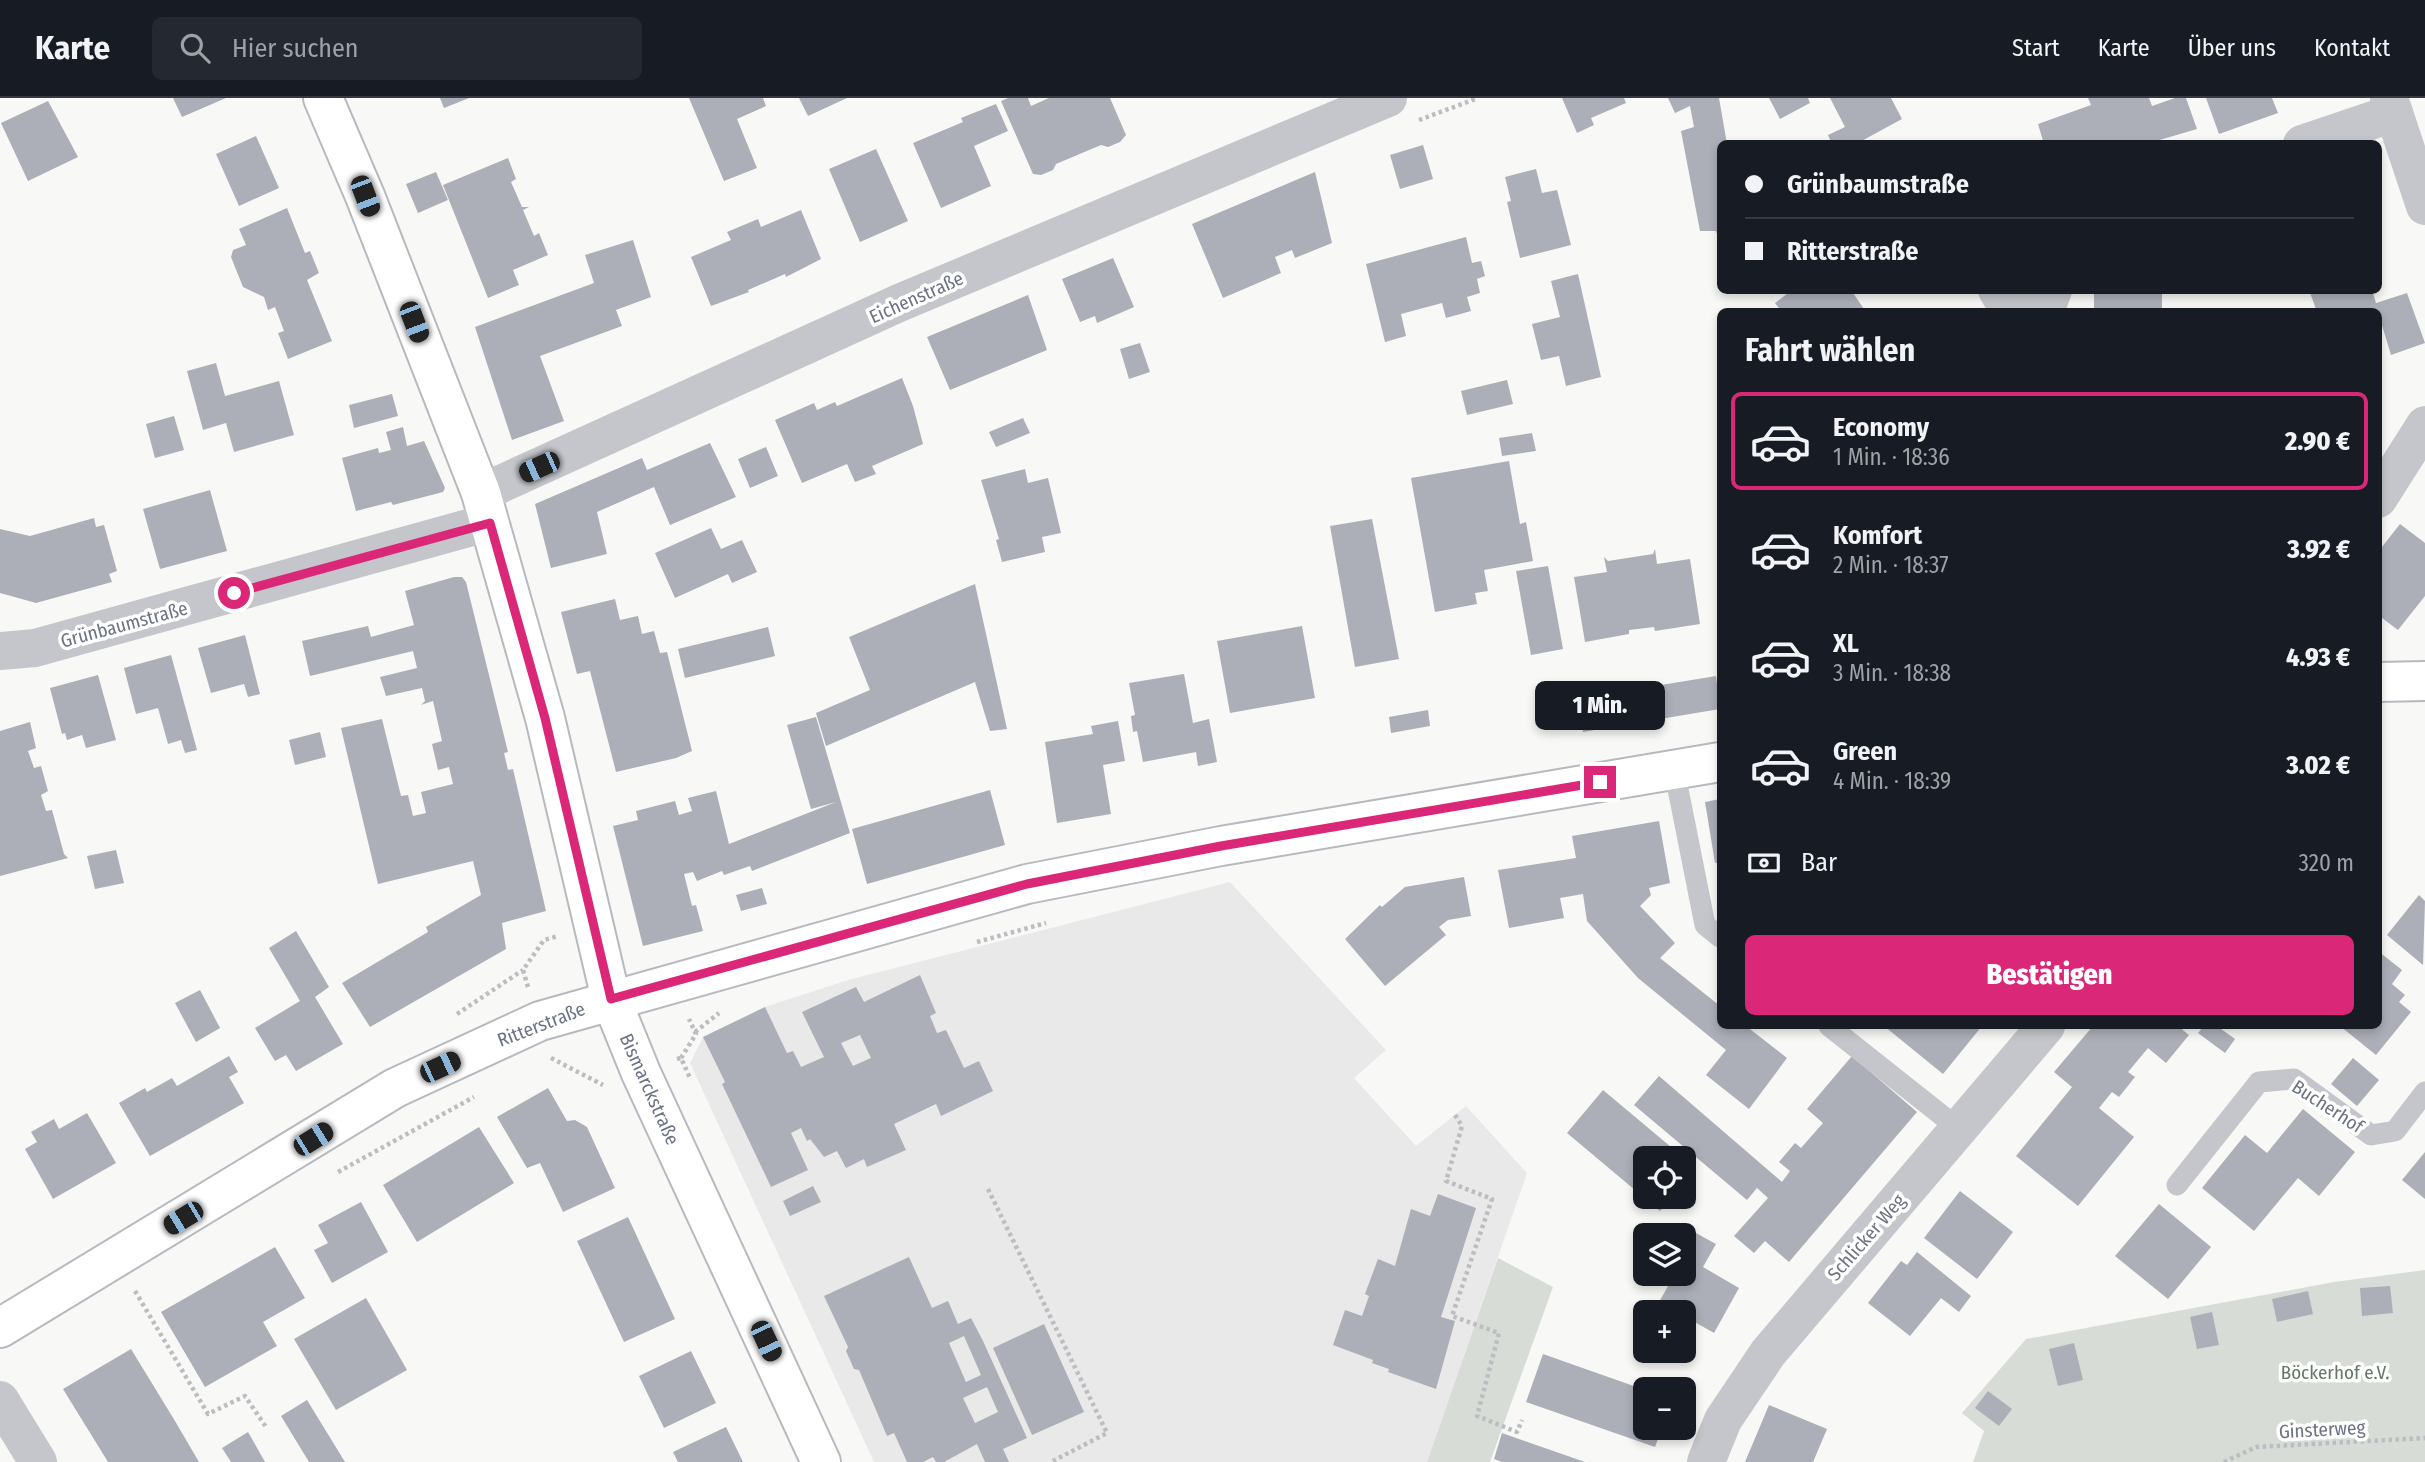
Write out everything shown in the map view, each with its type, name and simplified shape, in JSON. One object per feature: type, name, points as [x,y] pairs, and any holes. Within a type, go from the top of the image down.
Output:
[{"type":"main road","name":"Bismarckstraße","points":[[323,98],[365,196],[486,508],[545,718],[611,999],[641,1073],[821,1462]]},
{"type":"main road","points":[[2382,682],[2425,681]]},
{"type":"main road","name":"Ritterstraße","points":[[0,1328],[395,1088],[540,1021],[1027,884],[1221,846],[1717,762]]},
{"type":"street","name":"Eichenstraße","points":[[486,508],[899,303],[1364,102]]},
{"type":"street","points":[[2311,140],[2392,106],[2425,206]]},
{"type":"street","points":[[1999,294],[2006,305],[2012,308]]},
{"type":"street","points":[[2037,308],[2049,301],[2052,294]]},
{"type":"street","points":[[2382,493],[2425,425]]},
{"type":"street","name":"Grünbaumstraße","points":[[0,651],[35,648],[486,508]]},
{"type":"street","name":"Schlicker Weg","points":[[1706,1462],[1723,1420],[1768,1353],[2043,1029]]},
{"type":"street","points":[[0,1400],[38,1462]]},
{"type":"lane","points":[[1674,769],[1705,925],[1717,935]]},
{"type":"lane","points":[[1833,1029],[1959,1129]]},
{"type":"lane","name":"Bucherhof","points":[[2177,1185],[2259,1082],[2294,1079],[2371,1135],[2395,1130],[2425,1092]]},
{"type":"path","points":[[331,1176],[476,1096]]},
{"type":"path","points":[[1455,1115],[1462,1126],[1446,1181],[1492,1199],[1452,1316],[1499,1333],[1477,1416],[1517,1432],[1522,1420]]},
{"type":"path","points":[[988,1189],[1107,1433],[1051,1462]]},
{"type":"path","points":[[123,1298],[146,1285]]},
{"type":"path","points":[[135,1292],[208,1415],[245,1396],[266,1427]]},
{"type":"path","name":"Ginsterweg","points":[[2224,1462],[2256,1447],[2425,1438]]},
{"type":"shaded area","points":[[1230,882],[1386,1050],[1354,1078],[1416,1146],[1466,1106],[1527,1173],[1427,1462],[874,1462],[690,1063],[703,1037],[765,1007],[848,980]]},
{"type":"green space","points":[[1498,1258],[1553,1287],[1490,1462],[1427,1462]]},
{"type":"green space","name":"Böckerhof e.V.","points":[[2425,1270],[2425,1462],[1973,1462],[1984,1431],[1962,1413],[2026,1339],[2334,1282]]},
{"type":"building","points":[[173,98],[226,98],[182,117]]},
{"type":"building","points":[[440,98],[469,98],[444,108]]},
{"type":"building","points":[[689,98],[763,98],[766,106],[737,119],[757,168],[724,181]]},
{"type":"building","points":[[799,98],[847,98],[808,116]]},
{"type":"building","points":[[1008,98],[1028,98],[1031,106],[1049,98],[1110,98],[1126,135],[1120,142],[1108,147],[1101,145],[1056,164],[1053,170],[1041,175],[1033,174],[1001,101]]},
{"type":"building","points":[[1562,98],[1624,98],[1626,103],[1591,118],[1594,125],[1577,133]]},
{"type":"building","points":[[1668,98],[1719,98],[1726,140],[1717,140],[1717,234],[1716,231],[1700,231],[1681,131],[1694,127],[1690,106],[1675,113]]},
{"type":"building","points":[[1769,98],[1808,98],[1810,103],[1780,119]]},
{"type":"building","points":[[1830,98],[1891,98],[1902,119],[1863,140],[1830,140],[1828,135],[1845,127]]},
{"type":"building","points":[[2088,98],[2149,98],[2152,106],[2175,98],[2186,98],[2197,129],[2160,140],[2043,140],[2038,124],[2091,105]]},
{"type":"building","points":[[2206,98],[2272,98],[2278,113],[2219,134]]},
{"type":"building","points":[[48,101],[78,157],[28,181],[1,123]]},
{"type":"building","points":[[996,104],[1008,131],[974,146],[991,186],[941,208],[913,143],[963,122],[961,118]]},
{"type":"building","points":[[256,136],[279,188],[239,206],[216,154]]},
{"type":"building","points":[[1423,145],[1433,179],[1400,189],[1390,155]]},
{"type":"building","points":[[876,149],[908,221],[860,242],[829,169]]},
{"type":"building","points":[[508,158],[516,179],[511,182],[522,207],[529,207],[523,210],[534,236],[539,233],[548,255],[513,270],[519,285],[488,298],[443,185]]},
{"type":"building","points":[[1536,169],[1542,193],[1557,190],[1571,245],[1520,258],[1507,202],[1511,201],[1505,177]]},
{"type":"building","points":[[436,172],[448,200],[418,213],[406,184]]},
{"type":"building","points":[[1315,172],[1332,243],[1295,258],[1292,250],[1275,257],[1281,273],[1223,298],[1192,224]]},
{"type":"building","points":[[287,208],[305,253],[310,251],[319,273],[307,280],[332,341],[288,359],[278,333],[284,331],[275,307],[268,310],[264,297],[243,287],[231,257],[233,250],[246,245],[239,229]]},
{"type":"building","points":[[801,210],[821,259],[786,277],[785,274],[748,290],[749,292],[711,306],[691,257],[731,240],[727,232],[758,219],[761,227]]},
{"type":"building","points":[[1466,237],[1472,263],[1481,261],[1485,276],[1477,279],[1480,293],[1467,297],[1471,311],[1446,318],[1442,303],[1401,314],[1406,336],[1385,342],[1366,264]]},
{"type":"building","points":[[633,240],[651,297],[616,310],[622,326],[540,356],[564,421],[512,440],[475,327],[594,283],[585,255]]},
{"type":"building","points":[[1113,258],[1134,307],[1097,323],[1095,316],[1080,322],[1062,279]]},
{"type":"building","points":[[1578,274],[1601,377],[1566,386],[1559,356],[1541,360],[1532,324],[1560,317],[1551,281]]},
{"type":"building","points":[[2407,293],[2425,343],[2391,355],[2382,325],[2382,308],[2316,308],[2310,294],[2373,294],[2376,303]]},
{"type":"building","points":[[1787,294],[1854,294],[1863,308],[1779,308],[1775,303]]},
{"type":"building","points":[[2094,294],[2162,294],[2162,308],[2094,308]]},
{"type":"building","points":[[1028,295],[1047,350],[950,390],[927,337]]},
{"type":"building","points":[[1140,343],[1150,372],[1129,379],[1120,349]]},
{"type":"building","points":[[216,363],[225,396],[279,381],[294,435],[234,452],[226,423],[203,430],[187,371]]},
{"type":"building","points":[[902,378],[923,444],[872,466],[876,474],[855,482],[847,464],[802,483],[775,420],[814,403],[817,410],[835,402],[837,406]]},
{"type":"building","points":[[1507,380],[1513,404],[1467,415],[1461,391]]},
{"type":"building","points":[[392,394],[398,416],[354,428],[349,405]]},
{"type":"building","points":[[174,416],[184,450],[155,458],[146,424]]},
{"type":"building","points":[[1023,418],[1030,433],[996,447],[989,432]]},
{"type":"building","points":[[403,427],[407,446],[424,441],[445,488],[443,492],[356,511],[342,458],[378,448],[379,453],[391,450],[386,432]]},
{"type":"building","points":[[1532,433],[1536,451],[1502,456],[1499,438]]},
{"type":"building","points":[[710,443],[736,497],[670,525],[654,487],[597,512],[607,554],[551,568],[535,504],[642,458],[647,470]]},
{"type":"building","points":[[766,447],[778,476],[750,488],[738,459]]},
{"type":"building","points":[[1509,461],[1520,524],[1526,522],[1533,561],[1484,570],[1488,591],[1475,593],[1477,604],[1435,612],[1411,478]]},
{"type":"building","points":[[1025,469],[1028,483],[1048,478],[1061,533],[1042,537],[1045,552],[1002,562],[996,540],[999,539],[981,480]]},
{"type":"building","points":[[210,490],[227,551],[160,569],[143,509]]},
{"type":"building","points":[[94,518],[96,527],[104,525],[117,571],[109,574],[112,582],[36,603],[0,593],[0,529],[30,536]]},
{"type":"building","points":[[1372,519],[1399,659],[1355,667],[1330,526]]},
{"type":"building","points":[[2400,524],[2425,543],[2425,596],[2398,630],[2382,618],[2382,547]]},
{"type":"building","points":[[711,528],[721,549],[742,540],[757,572],[732,583],[728,574],[675,598],[655,553]]},
{"type":"building","points":[[1655,549],[1657,564],[1690,559],[1700,624],[1655,631],[1654,627],[1629,630],[1629,634],[1585,642],[1574,577],[1607,572],[1604,557],[1608,561],[1653,554]]},
{"type":"building","points":[[1548,566],[1563,649],[1531,655],[1516,571]]},
{"type":"building","points":[[462,577],[466,582],[508,752],[504,753],[508,770],[513,769],[546,911],[502,923],[506,949],[370,1027],[342,983],[428,932],[426,927],[481,895],[473,861],[378,884],[341,728],[382,719],[401,796],[408,795],[413,816],[426,813],[421,792],[453,784],[449,767],[438,770],[432,744],[442,741],[433,701],[421,705],[425,701],[422,688],[386,696],[380,677],[417,668],[413,651],[310,676],[302,641],[368,626],[371,637],[414,625],[405,591]]},
{"type":"building","points":[[975,584],[1007,729],[990,731],[975,682],[826,746],[816,713],[870,690],[849,637]]},
{"type":"building","points":[[615,599],[620,620],[638,616],[642,634],[654,631],[660,653],[667,652],[692,751],[676,758],[616,772],[590,671],[577,674],[561,612]]},
{"type":"building","points":[[1302,626],[1315,698],[1230,713],[1217,641]]},
{"type":"building","points":[[768,627],[775,656],[685,678],[678,649]]},
{"type":"building","points":[[245,635],[260,694],[248,697],[244,684],[211,693],[198,648]]},
{"type":"building","points":[[171,655],[197,750],[185,753],[181,740],[168,744],[158,708],[136,714],[124,668]]},
{"type":"building","points":[[1184,674],[1193,723],[1209,719],[1217,762],[1198,766],[1196,752],[1143,762],[1137,731],[1133,732],[1131,716],[1135,715],[1129,683]]},
{"type":"building","points":[[98,675],[116,740],[86,748],[82,735],[67,740],[65,733],[62,734],[50,688]]},
{"type":"building","points":[[1716,676],[1717,710],[1654,720],[1649,687]]},
{"type":"building","points":[[1611,692],[1617,726],[1583,732],[1578,698]]},
{"type":"building","points":[[1428,710],[1430,726],[1391,733],[1389,717]]},
{"type":"building","points":[[816,717],[850,833],[752,871],[750,866],[724,875],[722,871],[697,881],[693,872],[684,874],[692,906],[696,905],[703,931],[643,946],[613,826],[638,820],[636,811],[675,801],[679,815],[692,811],[688,798],[716,791],[729,844],[836,802],[811,809],[787,725]]},
{"type":"building","points":[[1118,721],[1125,761],[1103,765],[1111,814],[1057,823],[1045,742],[1093,734],[1091,726]]},
{"type":"building","points":[[30,722],[36,748],[28,751],[34,768],[41,766],[48,791],[41,795],[46,811],[52,810],[64,854],[68,858],[0,876],[0,731]]},
{"type":"building","points":[[320,732],[326,757],[295,765],[289,740]]},
{"type":"building","points":[[990,790],[1005,845],[867,884],[852,829]]},
{"type":"building","points":[[1717,800],[1715,863],[1705,802]]},
{"type":"building","points":[[1659,821],[1670,883],[1649,888],[1651,895],[1640,906],[1675,943],[1660,958],[1717,1004],[1717,1029],[1750,1029],[1787,1058],[1749,1109],[1706,1075],[1726,1050],[1638,978],[1587,921],[1583,894],[1560,898],[1564,918],[1509,928],[1498,870],[1576,858],[1572,836]]},
{"type":"building","points":[[116,850],[124,883],[95,889],[87,856]]},
{"type":"building","points":[[1464,877],[1471,916],[1448,920],[1439,927],[1446,935],[1385,986],[1345,939],[1380,905],[1382,907],[1405,887]]},
{"type":"building","points":[[762,888],[767,904],[741,911],[736,895]]},
{"type":"building","points":[[2419,895],[2425,901],[2423,965],[2387,935]]},
{"type":"building","points":[[296,931],[329,987],[315,997],[343,1044],[296,1071],[286,1055],[275,1061],[255,1028],[300,1001],[269,948]]},
{"type":"building","points":[[2382,954],[2402,970],[2392,984],[2405,995],[2399,1002],[2411,1012],[2376,1055],[2344,1029],[2382,1029]]},
{"type":"building","points":[[920,975],[936,1013],[930,1016],[937,1033],[946,1030],[964,1068],[979,1061],[993,1091],[941,1116],[936,1104],[894,1124],[906,1150],[867,1167],[864,1159],[846,1168],[837,1151],[824,1157],[810,1139],[807,1141],[801,1128],[791,1133],[808,1170],[771,1187],[722,1084],[725,1082],[703,1037],[765,1007],[787,1053],[793,1051],[801,1067],[824,1057],[802,1012],[856,987],[864,1002]],"holes":[[[860,1035],[871,1058],[853,1066],[841,1043]]]},
{"type":"building","points":[[200,990],[220,1028],[196,1042],[175,1003]]},
{"type":"building","points":[[1888,1029],[1980,1029],[1943,1074]]},
{"type":"building","points":[[2090,1029],[2182,1029],[2189,1035],[2166,1063],[2148,1048],[2128,1072],[2135,1077],[2119,1097],[2112,1092],[2099,1108],[2134,1137],[2078,1206],[2016,1156],[2072,1087],[2054,1072]]},
{"type":"building","points":[[2201,1029],[2221,1029],[2235,1039],[2225,1053],[2198,1033]]},
{"type":"building","points":[[229,1056],[238,1072],[229,1077],[244,1103],[150,1156],[119,1103],[145,1088],[147,1092],[172,1078],[177,1086]]},
{"type":"building","points":[[1852,1056],[1917,1112],[1789,1262],[1765,1241],[1754,1253],[1734,1236],[1768,1198],[1757,1188],[1747,1200],[1696,1157],[1696,1146],[1683,1146],[1634,1105],[1659,1076],[1782,1182],[1790,1171],[1779,1162],[1795,1143],[1801,1148],[1823,1123],[1807,1109]]},
{"type":"building","points":[[2353,1058],[2379,1080],[2357,1106],[2331,1084]]},
{"type":"building","points":[[548,1088],[567,1121],[575,1120],[587,1127],[615,1188],[563,1212],[540,1163],[527,1168],[497,1117]]},
{"type":"building","points":[[1603,1090],[1670,1146],[1633,1146],[1633,1188],[1567,1133]]},
{"type":"building","points":[[2303,1109],[2355,1152],[2319,1196],[2298,1178],[2254,1231],[2202,1188],[2245,1135],[2267,1153]]},
{"type":"building","points":[[87,1113],[116,1163],[53,1199],[25,1149],[37,1142],[31,1132],[54,1119],[59,1129]]},
{"type":"building","points":[[479,1127],[514,1183],[417,1242],[383,1185]]},
{"type":"building","points":[[2425,1152],[2425,1199],[2402,1180]]},
{"type":"building","points":[[813,1186],[821,1202],[790,1216],[783,1201]]},
{"type":"building","points":[[1960,1191],[2013,1232],[1977,1279],[1924,1238]]},
{"type":"building","points":[[1438,1194],[1476,1208],[1441,1317],[1455,1321],[1436,1389],[1388,1372],[1389,1369],[1372,1363],[1373,1360],[1333,1345],[1345,1310],[1362,1316],[1369,1296],[1365,1294],[1378,1259],[1395,1266],[1411,1209],[1430,1216]]},
{"type":"building","points":[[361,1202],[388,1252],[332,1283],[314,1250],[328,1243],[318,1225]]},
{"type":"building","points":[[2159,1204],[2211,1247],[2168,1299],[2115,1256]]},
{"type":"building","points":[[628,1217],[675,1319],[624,1342],[577,1241]]},
{"type":"building","points":[[1696,1233],[1716,1244],[1703,1267],[1739,1288],[1714,1333],[1696,1323],[1696,1300],[1660,1300],[1668,1286],[1696,1286]]},
{"type":"building","points":[[275,1247],[305,1298],[263,1322],[277,1346],[205,1387],[161,1312]]},
{"type":"building","points":[[1917,1252],[1971,1296],[1959,1312],[1941,1298],[1910,1336],[1868,1303],[1901,1261],[1907,1265]]},
{"type":"building","points":[[909,1257],[932,1308],[948,1301],[958,1324],[971,1318],[983,1341],[1027,1438],[1003,1449],[1009,1462],[985,1462],[977,1444],[944,1462],[936,1462],[933,1457],[923,1462],[907,1462],[894,1433],[887,1436],[859,1370],[854,1369],[846,1351],[848,1347],[824,1296]],"holes":[[[964,1336],[981,1375],[966,1382],[949,1343]],[[987,1387],[998,1412],[975,1423],[963,1398]]]},
{"type":"building","points":[[2390,1286],[2393,1313],[2362,1316],[2360,1288]]},
{"type":"building","points":[[2308,1291],[2313,1314],[2277,1322],[2272,1299]]},
{"type":"building","points":[[366,1298],[407,1370],[336,1410],[294,1339]]},
{"type":"building","points":[[2212,1312],[2219,1345],[2197,1349],[2190,1317]]},
{"type":"building","points":[[1044,1324],[1084,1412],[1032,1435],[993,1348]]},
{"type":"building","points":[[2074,1343],[2083,1380],[2058,1386],[2049,1349]]},
{"type":"building","points":[[131,1349],[199,1462],[108,1462],[63,1389]]},
{"type":"building","points":[[691,1351],[716,1403],[664,1428],[639,1376]]},
{"type":"building","points":[[1543,1354],[1633,1386],[1633,1439],[1526,1402]]},
{"type":"building","points":[[1988,1391],[2012,1409],[1999,1426],[1975,1408]]},
{"type":"building","points":[[307,1400],[345,1462],[309,1462],[281,1416]]},
{"type":"building","points":[[1769,1405],[1827,1429],[1813,1462],[1745,1462]]},
{"type":"building","points":[[726,1427],[743,1462],[678,1462],[673,1452]]},
{"type":"building","points":[[248,1432],[265,1462],[231,1462],[222,1448]]},
{"type":"building","points":[[1502,1433],[1585,1462],[1502,1462],[1494,1459]]},
{"type":"building","points":[[1635,1440],[1658,1440],[1655,1447]]},
{"type":"route","points":[[234,593],[490,523],[545,718],[611,999],[1027,884],[1221,846],[1600,782]]}]
